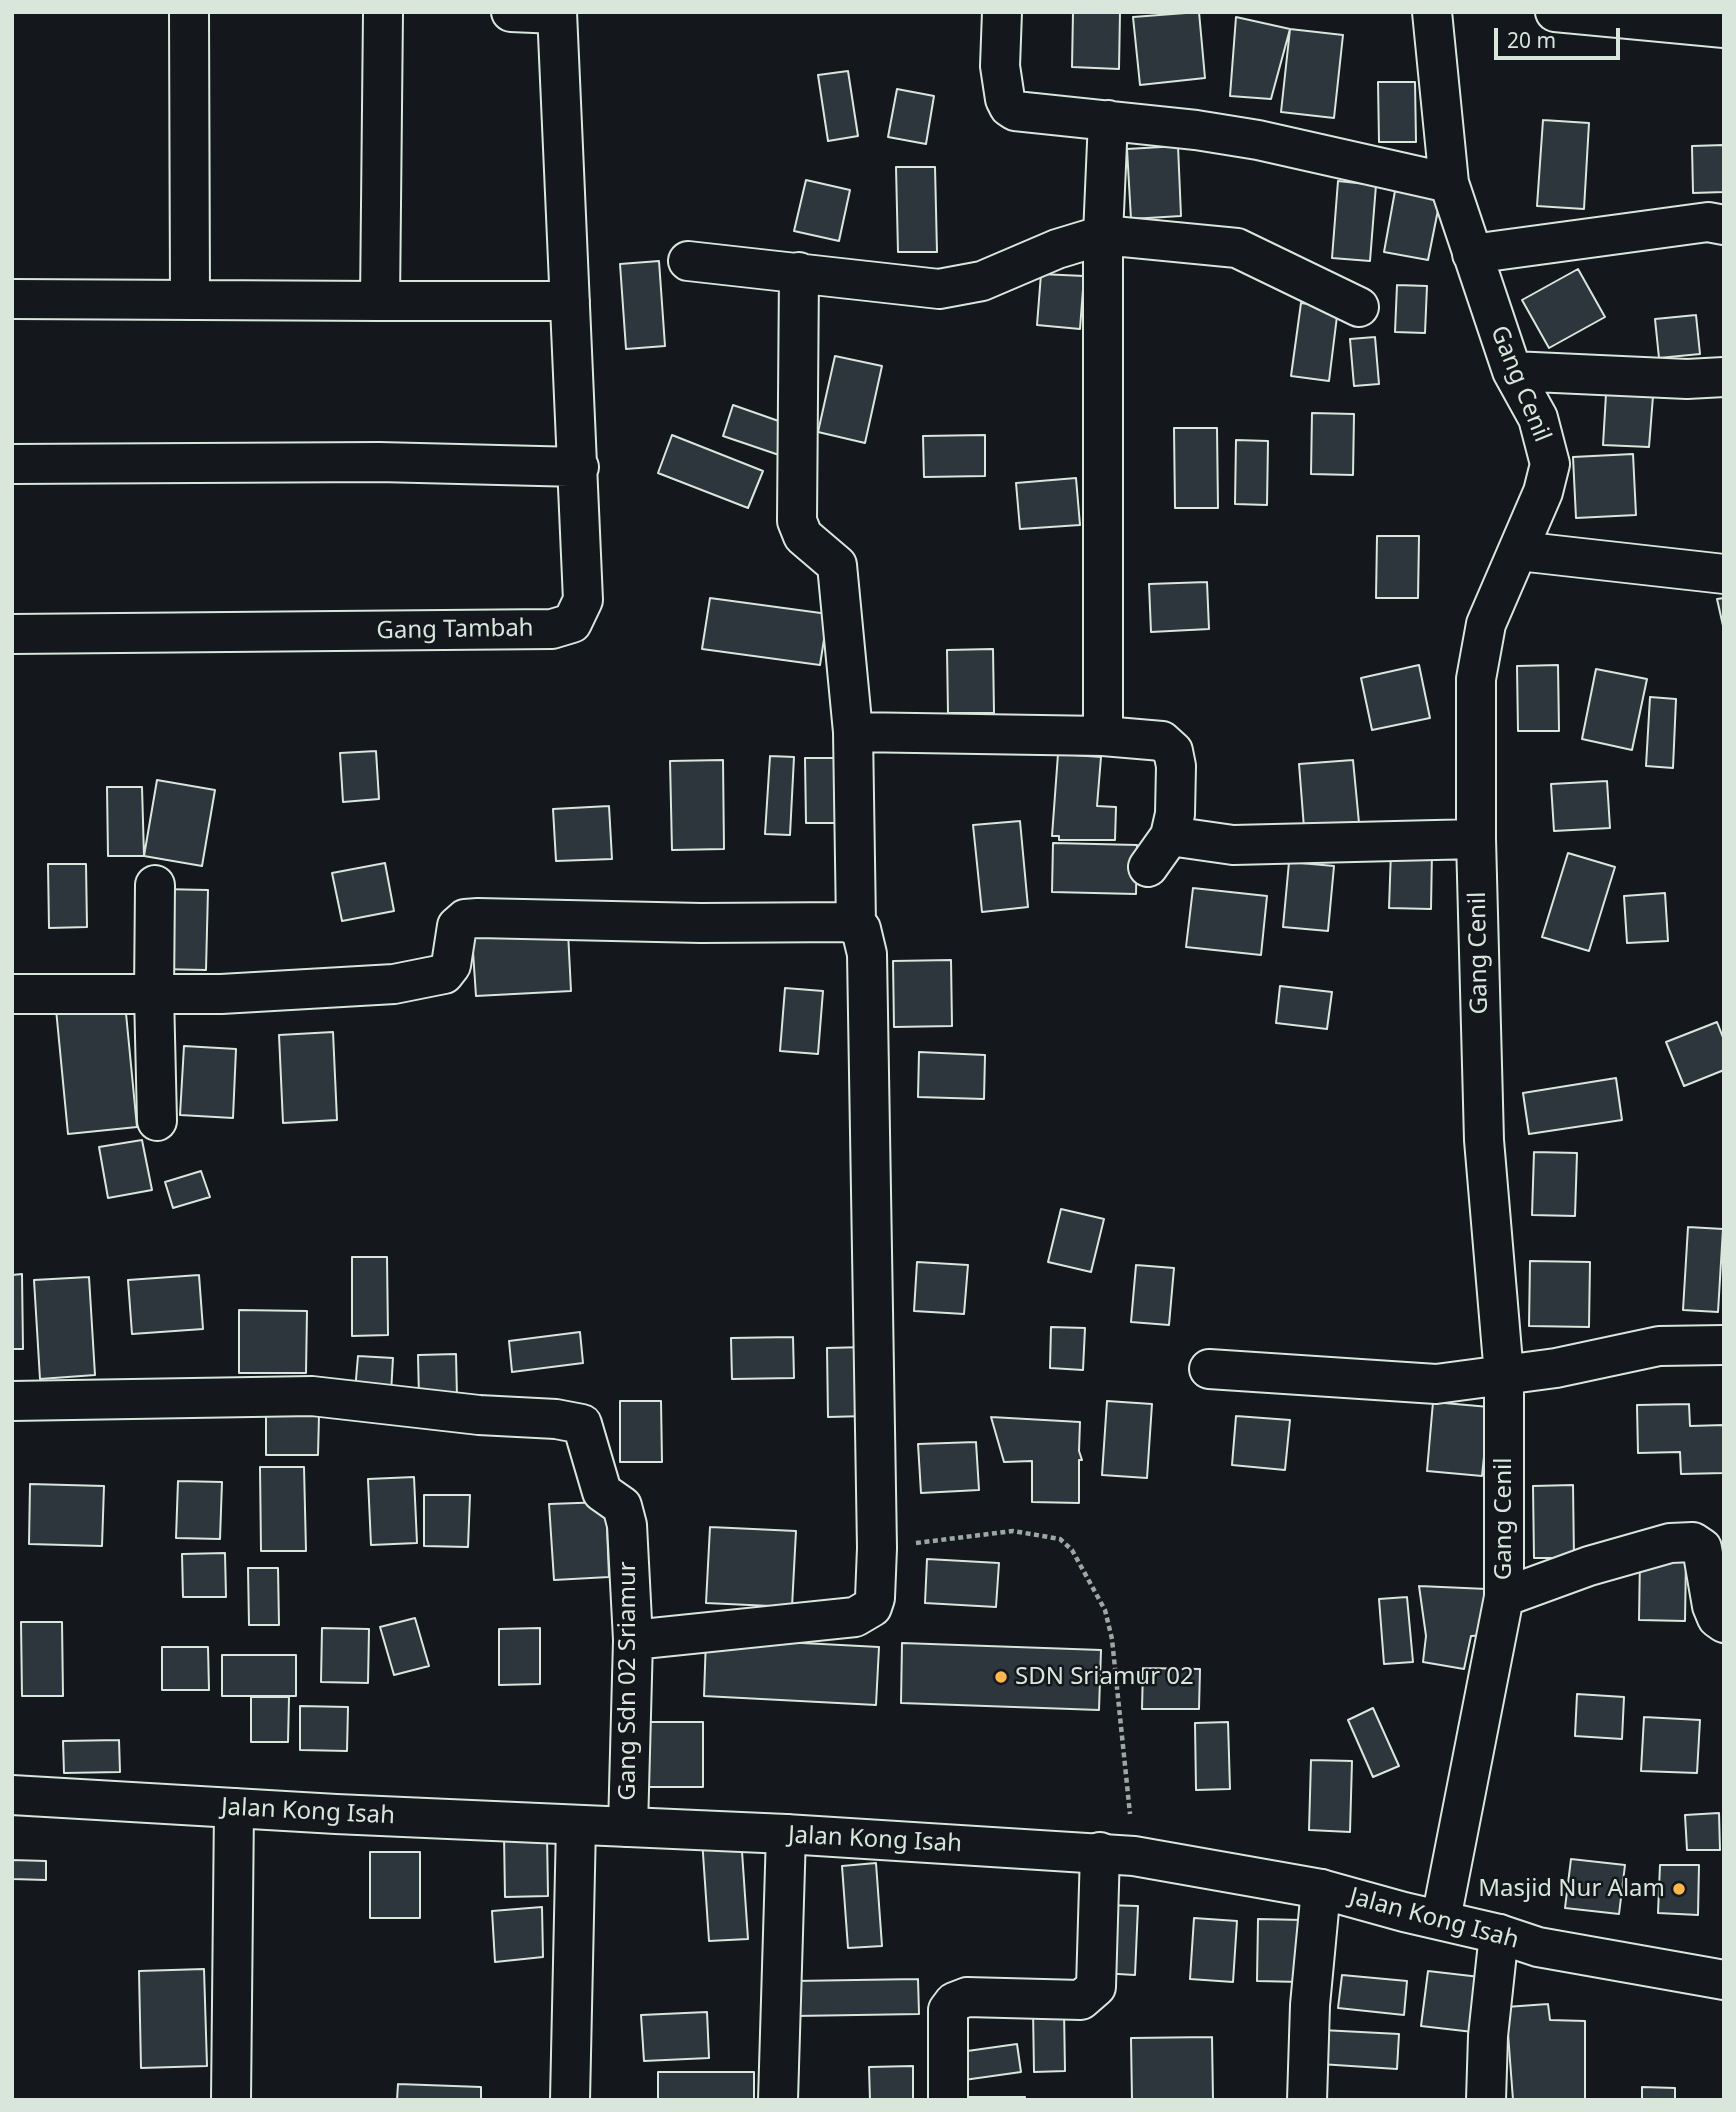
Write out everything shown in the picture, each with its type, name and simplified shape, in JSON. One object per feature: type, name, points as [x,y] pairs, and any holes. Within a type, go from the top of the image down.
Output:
[{"type":"street","points":[[189,12],[190,299]]},
{"type":"street","points":[[380,300],[383,12]]},
{"type":"street","points":[[511,12],[557,13]]},
{"type":"street","points":[[1002,12],[1000,66],[1009,107],[1028,114],[1108,120],[1258,140],[1449,184]]},
{"type":"street","name":"Gang Cenil","points":[[1432,12],[1449,184],[1512,372],[1538,418],[1550,464],[1544,492],[1486,624],[1476,679],[1476,839],[1484,1140],[1504,1376],[1504,1597],[1441,1919]]},
{"type":"street","points":[[1555,12],[1724,28]]},
{"type":"street","name":"Gang Tambah","points":[[12,634],[552,629],[572,623],[583,600],[557,13]]},
{"type":"street","points":[[1103,736],[1103,235],[1108,120]]},
{"type":"street","points":[[1472,254],[1708,222],[1724,225]]},
{"type":"street","points":[[688,261],[939,289],[960,287],[1057,249],[1103,235],[1237,248],[1359,307]]},
{"type":"street","points":[[634,1640],[855,1617],[872,1607],[875,1598],[877,1548],[867,954],[865,939],[856,924],[853,733],[837,565],[803,536],[797,521],[799,272]]},
{"type":"street","points":[[12,299],[570,301]]},
{"type":"street","points":[[1512,372],[1687,379],[1724,377]]},
{"type":"street","points":[[12,464],[379,462],[579,467]]},
{"type":"street","points":[[1519,551],[1724,574]]},
{"type":"street","points":[[853,733],[1103,736],[1162,741],[1173,751],[1176,766],[1175,814],[1170,836],[1148,867]]},
{"type":"street","points":[[1170,836],[1210,844],[1233,845],[1476,839]]},
{"type":"street","points":[[155,885],[157,1121]]},
{"type":"street","points":[[12,994],[221,994],[394,984],[444,974],[451,965],[457,926],[465,919],[856,924]]},
{"type":"street","points":[[1209,1369],[1436,1384],[1504,1376],[1659,1346],[1724,1345]]},
{"type":"street","name":"Gang Sdn 02 Sriamur","points":[[12,1401],[312,1396],[582,1424],[601,1492],[622,1506],[626,1525],[634,1640],[628,1827]]},
{"type":"street","points":[[1504,1597],[1589,1566],[1670,1544],[1693,1542],[1702,1548],[1712,1606],[1717,1618],[1724,1623]]},
{"type":"street","name":"Jalan Kong Isah","points":[[12,1796],[1117,1854],[1321,1889],[1499,1934],[1538,1947],[1724,1980]]},
{"type":"street","points":[[230,2100],[233,1808]]},
{"type":"street","points":[[570,2100],[576,1825]]},
{"type":"street","points":[[778,2100],[786,1835]]},
{"type":"street","points":[[948,2100],[948,2010],[954,2003],[967,1997],[1081,2000],[1096,1987],[1117,1854]]},
{"type":"street","points":[[1307,2100],[1310,2005],[1321,1889]]},
{"type":"street","points":[[1486,2100],[1488,2036],[1499,1934]]},
{"type":"path","points":[[877,1548],[1013,1531],[1060,1539],[1072,1550],[1105,1610],[1112,1639],[1117,1854]]},
{"type":"building","points":[[1073,12],[1120,12],[1119,69],[1072,67]]},
{"type":"building","points":[[1199,12],[1205,78],[1140,85],[1133,17]]},
{"type":"building","points":[[1236,17],[1290,29],[1271,99],[1230,96]]},
{"type":"building","points":[[1290,29],[1343,35],[1334,118],[1281,112]]},
{"type":"building","points":[[848,71],[858,136],[828,141],[818,75]]},
{"type":"building","points":[[1378,82],[1415,82],[1416,142],[1379,142]]},
{"type":"building","points":[[897,89],[934,96],[926,144],[888,137]]},
{"type":"building","points":[[1543,120],[1589,123],[1584,209],[1537,206]]},
{"type":"building","points":[[1724,145],[1724,192],[1693,193],[1692,146]]},
{"type":"building","points":[[1178,146],[1181,216],[1131,219],[1127,149]]},
{"type":"building","points":[[896,167],[935,167],[937,252],[898,252]]},
{"type":"building","points":[[806,180],[850,190],[839,241],[794,231]]},
{"type":"building","points":[[1338,181],[1376,185],[1370,261],[1332,258]]},
{"type":"building","points":[[1395,191],[1440,200],[1428,260],[1384,252]]},
{"type":"building","points":[[659,261],[665,346],[626,349],[620,264]]},
{"type":"building","points":[[1578,269],[1605,317],[1549,348],[1522,300]]},
{"type":"building","points":[[1041,274],[1084,276],[1080,329],[1037,325]]},
{"type":"building","points":[[1397,285],[1427,286],[1425,333],[1395,332]]},
{"type":"building","points":[[1301,303],[1338,308],[1329,381],[1291,376]]},
{"type":"building","points":[[1696,315],[1700,354],[1659,358],[1655,319]]},
{"type":"building","points":[[1375,337],[1379,384],[1354,386],[1350,339]]},
{"type":"building","points":[[835,356],[882,366],[865,443],[818,432]]},
{"type":"building","points":[[1606,394],[1653,396],[1649,447],[1603,445]]},
{"type":"building","points":[[733,405],[790,425],[779,455],[723,436]]},
{"type":"building","points":[[1312,413],[1354,414],[1353,475],[1311,474]]},
{"type":"building","points":[[1174,428],[1217,428],[1218,508],[1175,508]]},
{"type":"building","points":[[672,435],[763,471],[748,508],[658,473]]},
{"type":"building","points":[[985,435],[985,476],[924,477],[923,436]]},
{"type":"building","points":[[1236,440],[1268,441],[1267,505],[1235,504]]},
{"type":"building","points":[[1633,454],[1636,515],[1576,518],[1573,457]]},
{"type":"building","points":[[1076,478],[1080,525],[1020,529],[1016,483]]},
{"type":"building","points":[[1377,536],[1419,536],[1418,598],[1376,598]]},
{"type":"building","points":[[1207,582],[1209,629],[1151,632],[1149,584]]},
{"type":"building","points":[[710,598],[828,614],[820,665],[702,649]]},
{"type":"building","points":[[1724,598],[1724,630],[1717,599]]},
{"type":"building","points":[[993,649],[994,713],[948,713],[947,650]]},
{"type":"building","points":[[1419,665],[1430,718],[1372,730],[1361,678]]},
{"type":"building","points":[[1558,665],[1559,731],[1518,731],[1517,666]]},
{"type":"building","points":[[1596,669],[1647,679],[1632,750],[1582,739]]},
{"type":"building","points":[[1650,697],[1676,699],[1673,768],[1646,766]]},
{"type":"building","points":[[376,751],[379,799],[343,802],[340,753]]},
{"type":"building","points":[[1058,754],[1101,757],[1097,806],[1116,807],[1115,840],[1059,840],[1059,836],[1052,836]]},
{"type":"building","points":[[770,756],[794,757],[790,835],[765,834]]},
{"type":"building","points":[[805,758],[842,758],[843,823],[806,823]]},
{"type":"building","points":[[723,760],[724,849],[672,850],[670,761]]},
{"type":"building","points":[[1353,760],[1359,823],[1304,828],[1299,764]]},
{"type":"building","points":[[157,780],[215,790],[202,866],[144,856]]},
{"type":"building","points":[[1607,781],[1610,828],[1554,831],[1551,784]]},
{"type":"building","points":[[107,787],[142,787],[144,856],[108,856]]},
{"type":"building","points":[[609,806],[612,859],[556,861],[553,809]]},
{"type":"building","points":[[1020,821],[1028,907],[982,912],[973,825]]},
{"type":"building","points":[[1053,843],[1137,845],[1136,894],[1052,892]]},
{"type":"building","points":[[1391,851],[1432,851],[1431,909],[1389,908]]},
{"type":"building","points":[[1568,853],[1615,867],[1589,951],[1542,937]]},
{"type":"building","points":[[1289,862],[1334,866],[1328,931],[1283,927]]},
{"type":"building","points":[[385,863],[394,911],[342,921],[332,873]]},
{"type":"building","points":[[48,864],[86,864],[87,927],[49,928]]},
{"type":"building","points":[[1193,888],[1267,896],[1261,955],[1186,947]]},
{"type":"building","points":[[161,889],[208,890],[206,970],[159,969]]},
{"type":"building","points":[[1665,893],[1668,941],[1627,943],[1624,896]]},
{"type":"building","points":[[568,932],[571,991],[476,996],[472,937]]},
{"type":"building","points":[[951,960],[952,1026],[894,1027],[893,961]]},
{"type":"building","points":[[1280,986],[1332,992],[1327,1029],[1276,1023]]},
{"type":"building","points":[[785,988],[823,991],[818,1054],[780,1051]]},
{"type":"building","points":[[125,1003],[137,1127],[68,1134],[56,1009]]},
{"type":"building","points":[[1717,1022],[1724,1040],[1724,1070],[1684,1086],[1666,1042]]},
{"type":"building","points":[[333,1032],[337,1120],[283,1123],[279,1035]]},
{"type":"building","points":[[184,1046],[236,1049],[233,1118],[180,1115]]},
{"type":"building","points":[[919,1052],[985,1055],[984,1099],[918,1097]]},
{"type":"building","points":[[1616,1078],[1622,1120],[1529,1134],[1523,1093]]},
{"type":"building","points":[[142,1140],[152,1190],[108,1198],[99,1147]]},
{"type":"building","points":[[1534,1152],[1577,1153],[1575,1216],[1532,1215]]},
{"type":"building","points":[[201,1171],[210,1197],[173,1208],[165,1182]]},
{"type":"building","points":[[1061,1209],[1104,1219],[1091,1272],[1048,1262]]},
{"type":"building","points":[[1688,1227],[1723,1229],[1718,1312],[1683,1310]]},
{"type":"building","points":[[352,1257],[387,1257],[388,1335],[352,1336]]},
{"type":"building","points":[[1530,1261],[1590,1262],[1589,1327],[1529,1326]]},
{"type":"building","points":[[917,1262],[968,1265],[964,1314],[914,1311]]},
{"type":"building","points":[[1136,1265],[1174,1268],[1169,1325],[1131,1322]]},
{"type":"building","points":[[22,1274],[23,1349],[12,1349],[12,1275]]},
{"type":"building","points":[[199,1275],[203,1329],[132,1334],[128,1280]]},
{"type":"building","points":[[89,1277],[95,1375],[40,1379],[34,1280]]},
{"type":"building","points":[[239,1310],[307,1311],[306,1373],[239,1373]]},
{"type":"building","points":[[1051,1327],[1085,1328],[1083,1370],[1050,1368]]},
{"type":"building","points":[[580,1332],[583,1363],[512,1372],[509,1341]]},
{"type":"building","points":[[793,1337],[794,1378],[732,1379],[731,1338]]},
{"type":"building","points":[[866,1347],[867,1416],[828,1417],[827,1348]]},
{"type":"building","points":[[456,1354],[457,1397],[419,1398],[418,1355]]},
{"type":"building","points":[[358,1356],[393,1358],[391,1393],[355,1391]]},
{"type":"building","points":[[620,1401],[661,1401],[662,1462],[620,1462]]},
{"type":"building","points":[[1107,1401],[1152,1404],[1147,1478],[1102,1475]]},
{"type":"building","points":[[1433,1402],[1489,1407],[1482,1476],[1427,1471]]},
{"type":"building","points":[[1689,1404],[1690,1426],[1724,1425],[1724,1473],[1681,1474],[1680,1452],[1638,1453],[1637,1405]]},
{"type":"building","points":[[266,1415],[319,1415],[318,1455],[266,1455]]},
{"type":"building","points":[[1236,1416],[1290,1420],[1285,1470],[1232,1465]]},
{"type":"building","points":[[991,1417],[1080,1422],[1079,1451],[1082,1460],[1079,1460],[1079,1503],[1032,1502],[1032,1461],[1004,1462]]},
{"type":"building","points":[[976,1442],[979,1490],[921,1493],[918,1444]]},
{"type":"building","points":[[260,1467],[304,1467],[306,1551],[261,1551]]},
{"type":"building","points":[[414,1477],[417,1543],[371,1545],[368,1479]]},
{"type":"building","points":[[178,1481],[222,1482],[220,1539],[176,1538]]},
{"type":"building","points":[[30,1484],[104,1486],[102,1546],[29,1544]]},
{"type":"building","points":[[1573,1485],[1574,1558],[1534,1558],[1533,1486]]},
{"type":"building","points":[[424,1495],[470,1495],[468,1547],[424,1546]]},
{"type":"building","points":[[606,1502],[609,1577],[554,1580],[549,1504]]},
{"type":"building","points":[[710,1527],[796,1531],[792,1607],[706,1603]]},
{"type":"building","points":[[225,1553],[226,1597],[183,1597],[182,1554]]},
{"type":"building","points":[[1640,1557],[1686,1557],[1685,1621],[1639,1620]]},
{"type":"building","points":[[927,1559],[999,1563],[996,1607],[925,1603]]},
{"type":"building","points":[[248,1568],[278,1568],[279,1625],[249,1625]]},
{"type":"building","points":[[1419,1586],[1487,1589],[1488,1635],[1471,1636],[1464,1669],[1423,1662],[1426,1636]]},
{"type":"building","points":[[1407,1597],[1413,1662],[1384,1664],[1379,1599]]},
{"type":"building","points":[[415,1618],[429,1666],[394,1675],[380,1627]]},
{"type":"building","points":[[21,1622],[62,1622],[63,1696],[22,1696]]},
{"type":"building","points":[[322,1628],[369,1629],[368,1683],[321,1682]]},
{"type":"building","points":[[540,1628],[540,1684],[499,1685],[499,1629]]},
{"type":"building","points":[[706,1638],[879,1647],[876,1705],[704,1696]]},
{"type":"building","name":"SDN Sriamur 02","points":[[902,1643],[1101,1650],[1099,1710],[901,1703]]},
{"type":"building","points":[[162,1647],[208,1647],[209,1690],[162,1690]]},
{"type":"building","points":[[222,1655],[296,1655],[296,1696],[222,1696]]},
{"type":"building","points":[[1143,1668],[1200,1669],[1199,1709],[1142,1709]]},
{"type":"building","points":[[1577,1694],[1624,1697],[1622,1739],[1575,1736]]},
{"type":"building","points":[[251,1697],[289,1697],[288,1742],[251,1742]]},
{"type":"building","points":[[300,1706],[348,1707],[347,1751],[300,1750]]},
{"type":"building","points":[[1373,1708],[1399,1766],[1373,1777],[1348,1720]]},
{"type":"building","points":[[1644,1717],[1700,1720],[1697,1773],[1641,1771]]},
{"type":"building","points":[[646,1722],[703,1722],[703,1787],[646,1787]]},
{"type":"building","points":[[1228,1722],[1230,1789],[1196,1790],[1195,1723]]},
{"type":"building","points":[[119,1740],[120,1772],[64,1773],[63,1741]]},
{"type":"building","points":[[1311,1760],[1352,1761],[1350,1832],[1309,1830]]},
{"type":"building","points":[[1719,1813],[1720,1850],[1687,1850],[1685,1815]]},
{"type":"building","points":[[547,1834],[548,1896],[505,1897],[504,1835]]},
{"type":"building","points":[[741,1837],[748,1939],[709,1941],[702,1839]]},
{"type":"building","points":[[370,1852],[420,1852],[420,1918],[370,1918]]},
{"type":"building","points":[[1571,1859],[1625,1865],[1619,1914],[1565,1908]]},
{"type":"building","points":[[12,1860],[46,1861],[46,1880],[12,1879]]},
{"type":"building","points":[[876,1863],[882,1946],[848,1948],[842,1866]]},
{"type":"building","name":"Masjid Nur Alam","points":[[1660,1865],[1699,1865],[1698,1915],[1658,1913]]},
{"type":"building","points":[[1104,1905],[1138,1906],[1135,1975],[1101,1973]]},
{"type":"building","points":[[542,1907],[543,1957],[495,1962],[492,1911]]},
{"type":"building","points":[[1194,1918],[1237,1921],[1233,1982],[1190,1979]]},
{"type":"building","points":[[1258,1919],[1302,1920],[1300,1982],[1257,1981]]},
{"type":"building","points":[[204,1969],[207,2066],[141,2068],[139,1971]]},
{"type":"building","points":[[1428,1971],[1480,1977],[1473,2032],[1421,2026]]},
{"type":"building","points":[[1342,1975],[1407,1981],[1404,2015],[1338,2008]]},
{"type":"building","points":[[918,1979],[919,2014],[795,2016],[794,1981]]},
{"type":"building","points":[[1548,2004],[1550,2020],[1585,2021],[1585,2100],[1513,2100],[1506,2007]]},
{"type":"building","points":[[1033,2010],[1064,2010],[1065,2071],[1034,2072]]},
{"type":"building","points":[[707,2012],[709,2058],[644,2061],[641,2015]]},
{"type":"building","points":[[1322,2030],[1399,2034],[1397,2069],[1320,2064]]},
{"type":"building","points":[[1212,2037],[1213,2100],[1132,2100],[1131,2038]]},
{"type":"building","points":[[1017,2044],[1021,2072],[957,2081],[953,2053]]},
{"type":"building","points":[[913,2066],[913,2099],[870,2100],[869,2067]]},
{"type":"building","points":[[658,2072],[754,2072],[754,2100],[658,2100]]},
{"type":"building","points":[[398,2084],[481,2087],[481,2100],[397,2100]]},
{"type":"building","points":[[1642,2087],[1675,2088],[1675,2100],[1642,2100]]},
{"type":"building","points":[[955,2097],[1025,2097],[1025,2100],[955,2100]]},
{"type":"place","name":"SDN Sriamur 02","points":[[1001,1677]]},
{"type":"place","name":"Masjid Nur Alam","points":[[1679,1889]]}]
